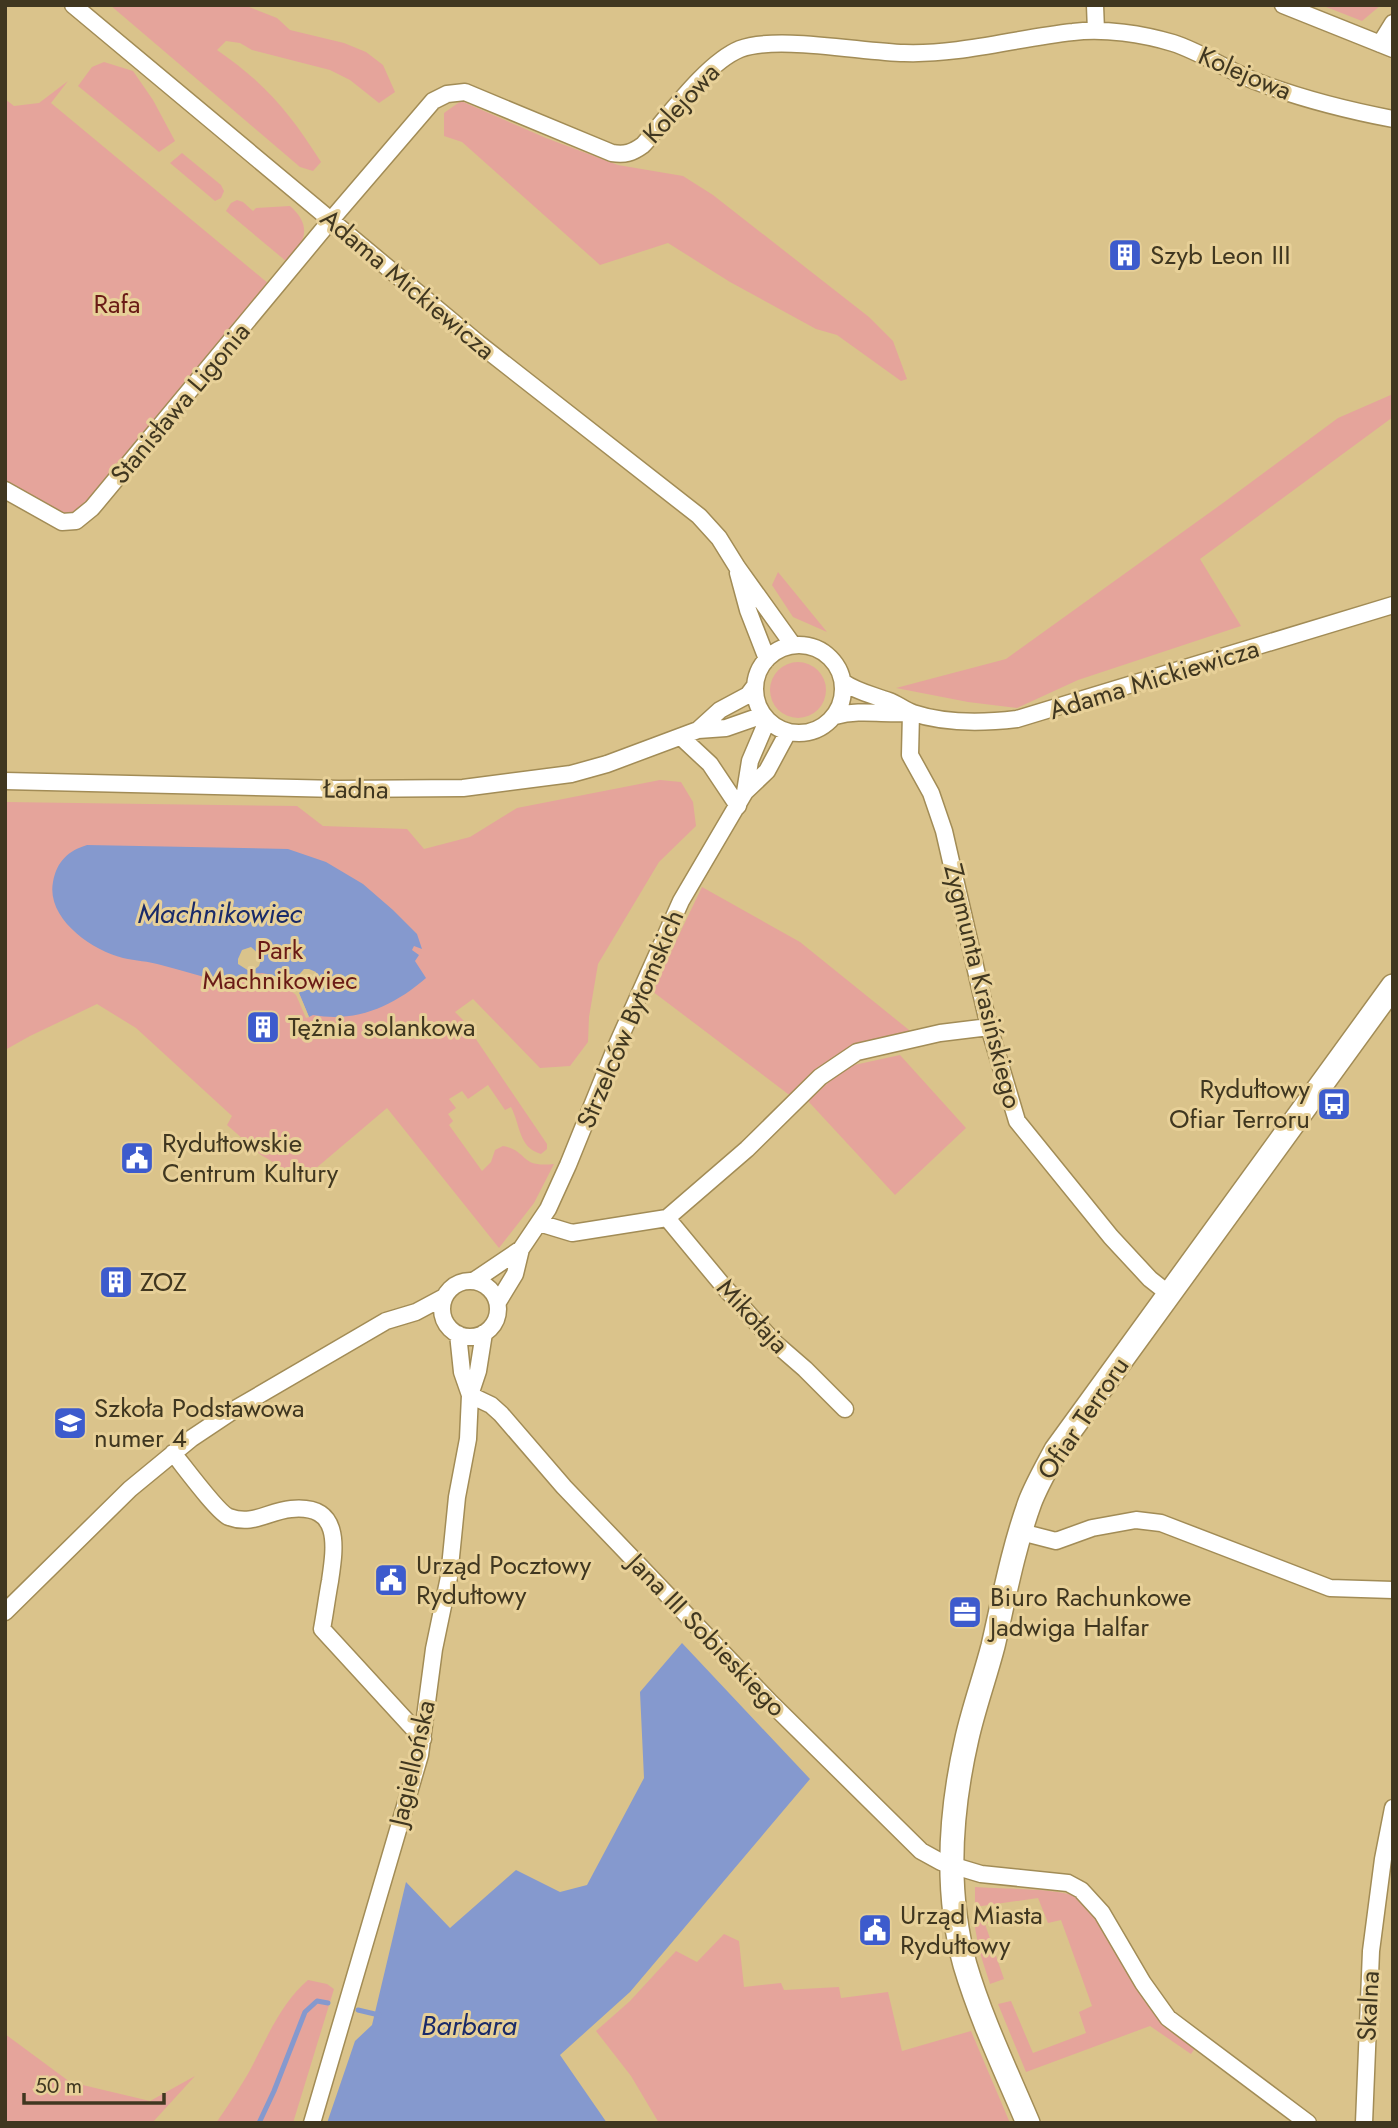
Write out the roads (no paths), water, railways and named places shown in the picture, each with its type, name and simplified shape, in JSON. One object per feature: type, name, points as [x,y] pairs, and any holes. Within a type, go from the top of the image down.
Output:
[{"type":"street","name":"Adama Mickiewicza","points":[[73,5],[478,343],[699,516],[719,538],[793,645]]},
{"type":"street","points":[[1095,5],[1096,31]]},
{"type":"street","points":[[1283,5],[1386,47],[1393,23]]},
{"type":"street","name":"Kolejowa","points":[[331,220],[433,101],[447,94],[465,92],[621,155],[633,153],[643,145],[726,56],[742,48],[777,44],[905,53],[949,52],[1074,32],[1135,35],[1173,43],[1253,80],[1309,100],[1393,118]]},
{"type":"street","name":"Stanisława Ligonia","points":[[5,490],[62,522],[76,521],[92,509],[331,220]]},
{"type":"street","name":"Adama Mickiewicza","points":[[737,567],[748,610],[767,659]]},
{"type":"street","name":"Adama Mickiewicza","points":[[835,716],[849,712],[890,715],[911,713],[972,722],[1017,719],[1393,605]]},
{"type":"street","points":[[793,645],[823,652],[836,664],[843,682],[843,694],[835,716],[817,730],[807,733],[788,732],[765,718],[755,699],[756,677],[767,659],[793,645]]},
{"type":"street","name":"Adama Mickiewicza","points":[[843,682],[911,713]]},
{"type":"street","name":"Ładna","points":[[5,781],[339,789],[463,788],[571,774],[607,764],[698,730],[720,710],[748,695],[754,687]]},
{"type":"street","name":"Zygmunta Krasińskiego","points":[[911,713],[911,755],[931,793],[944,831],[989,1027],[1017,1121],[1111,1237],[1150,1279],[1169,1294]]},
{"type":"street","name":"Ładna","points":[[698,730],[726,729],[765,718]]},
{"type":"street","name":"Strzelców Bytomskich","points":[[742,799],[750,761],[765,718]]},
{"type":"street","name":"Strzelców Bytomskich","points":[[521,1249],[539,1223],[568,1165],[615,1049],[681,901],[742,799],[767,771],[788,732]]},
{"type":"street","points":[[681,737],[742,799]]},
{"type":"street","name":"Ofiar Terroru","points":[[1028,2123],[965,1964],[956,1915],[952,1866],[955,1812],[967,1738],[1021,1532],[1039,1482],[1056,1450],[1393,986]]},
{"type":"street","points":[[539,1223],[572,1233],[667,1218],[747,1149],[820,1077],[857,1052],[940,1032],[989,1027]]},
{"type":"street","name":"Mikołaja","points":[[667,1218],[775,1343],[805,1368],[845,1409]]},
{"type":"street","points":[[444,1321],[442,1306],[448,1290],[461,1282],[475,1280],[521,1249]]},
{"type":"street","points":[[416,1312],[444,1321],[458,1334],[470,1337],[484,1333],[498,1316],[498,1302],[515,1274],[521,1249]]},
{"type":"street","points":[[475,1280],[489,1288],[498,1302]]},
{"type":"street","points":[[5,1612],[78,1538],[173,1453],[237,1408],[300,1370],[386,1321],[416,1312],[444,1297]]},
{"type":"street","points":[[470,1395],[478,1371],[484,1333]]},
{"type":"street","points":[[458,1334],[463,1372],[470,1395]]},
{"type":"street","name":"Jagiellońska","points":[[312,2123],[423,1739],[434,1649],[449,1577],[457,1497],[468,1438],[470,1395]]},
{"type":"street","name":"Jana III Sobieskiego","points":[[470,1395],[491,1405],[501,1414],[582,1507],[771,1703],[902,1833],[930,1857],[952,1866],[981,1874],[1068,1883],[1082,1890],[1102,1913],[1143,1983],[1168,2018],[1308,2123]]},
{"type":"street","points":[[173,1453],[226,1516],[247,1522],[291,1509],[312,1511],[327,1519],[333,1530],[335,1547],[322,1629],[423,1739]]},
{"type":"street","points":[[1021,1532],[1056,1541],[1092,1528],[1136,1520],[1161,1523],[1330,1588],[1393,1590]]},
{"type":"street","name":"Skalna","points":[[1364,2123],[1371,1951],[1382,1859],[1393,1808]]},
{"type":"water","name":"Machnikowiec","points":[[87,845],[288,849],[326,862],[363,884],[417,934],[422,949],[414,946],[412,950],[419,955],[415,961],[426,978],[401,997],[374,1010],[344,1017],[309,1017],[299,993],[272,975],[246,975],[228,984],[111,954],[73,931],[56,908],[53,895],[53,882],[61,863],[74,850]]},
{"type":"water","name":"Barbara","points":[[682,1643],[810,1779],[630,1992],[560,2055],[607,2123],[327,2123],[355,2041],[372,2025],[406,1882],[450,1928],[516,1870],[560,1892],[587,1885],[644,1778],[640,1692]]},
{"type":"waterway","points":[[259,2123],[305,2012],[317,2001],[328,2003]]},
{"type":"waterway","points":[[358,2010],[379,2015]]},
{"type":"place","name":"Szyb Leon III","points":[[1125,255]]},
{"type":"place","name":"Tężnia solankowa","points":[[263,1027]]},
{"type":"place","name":"Rydułtowy Ofiar Terroru","points":[[1334,1104]]},
{"type":"place","name":"Rydułtowskie Centrum Kultury","points":[[137,1158]]},
{"type":"place","name":"ZOZ","points":[[116,1282]]},
{"type":"place","name":"Szkoła Podstawowa numer 4","points":[[70,1423]]},
{"type":"place","name":"Urząd Pocztowy Rydułtowy","points":[[391,1580]]},
{"type":"place","name":"Biuro Rachunkowe Jadwiga Halfar","points":[[965,1612]]},
{"type":"place","name":"Urząd Miasta Rydułtowy","points":[[875,1930]]},
{"type":"park label","name":"Rafa","points":[[117,304]]},
{"type":"park label","name":"Park Machnikowiec","points":[[280,965]]}]
